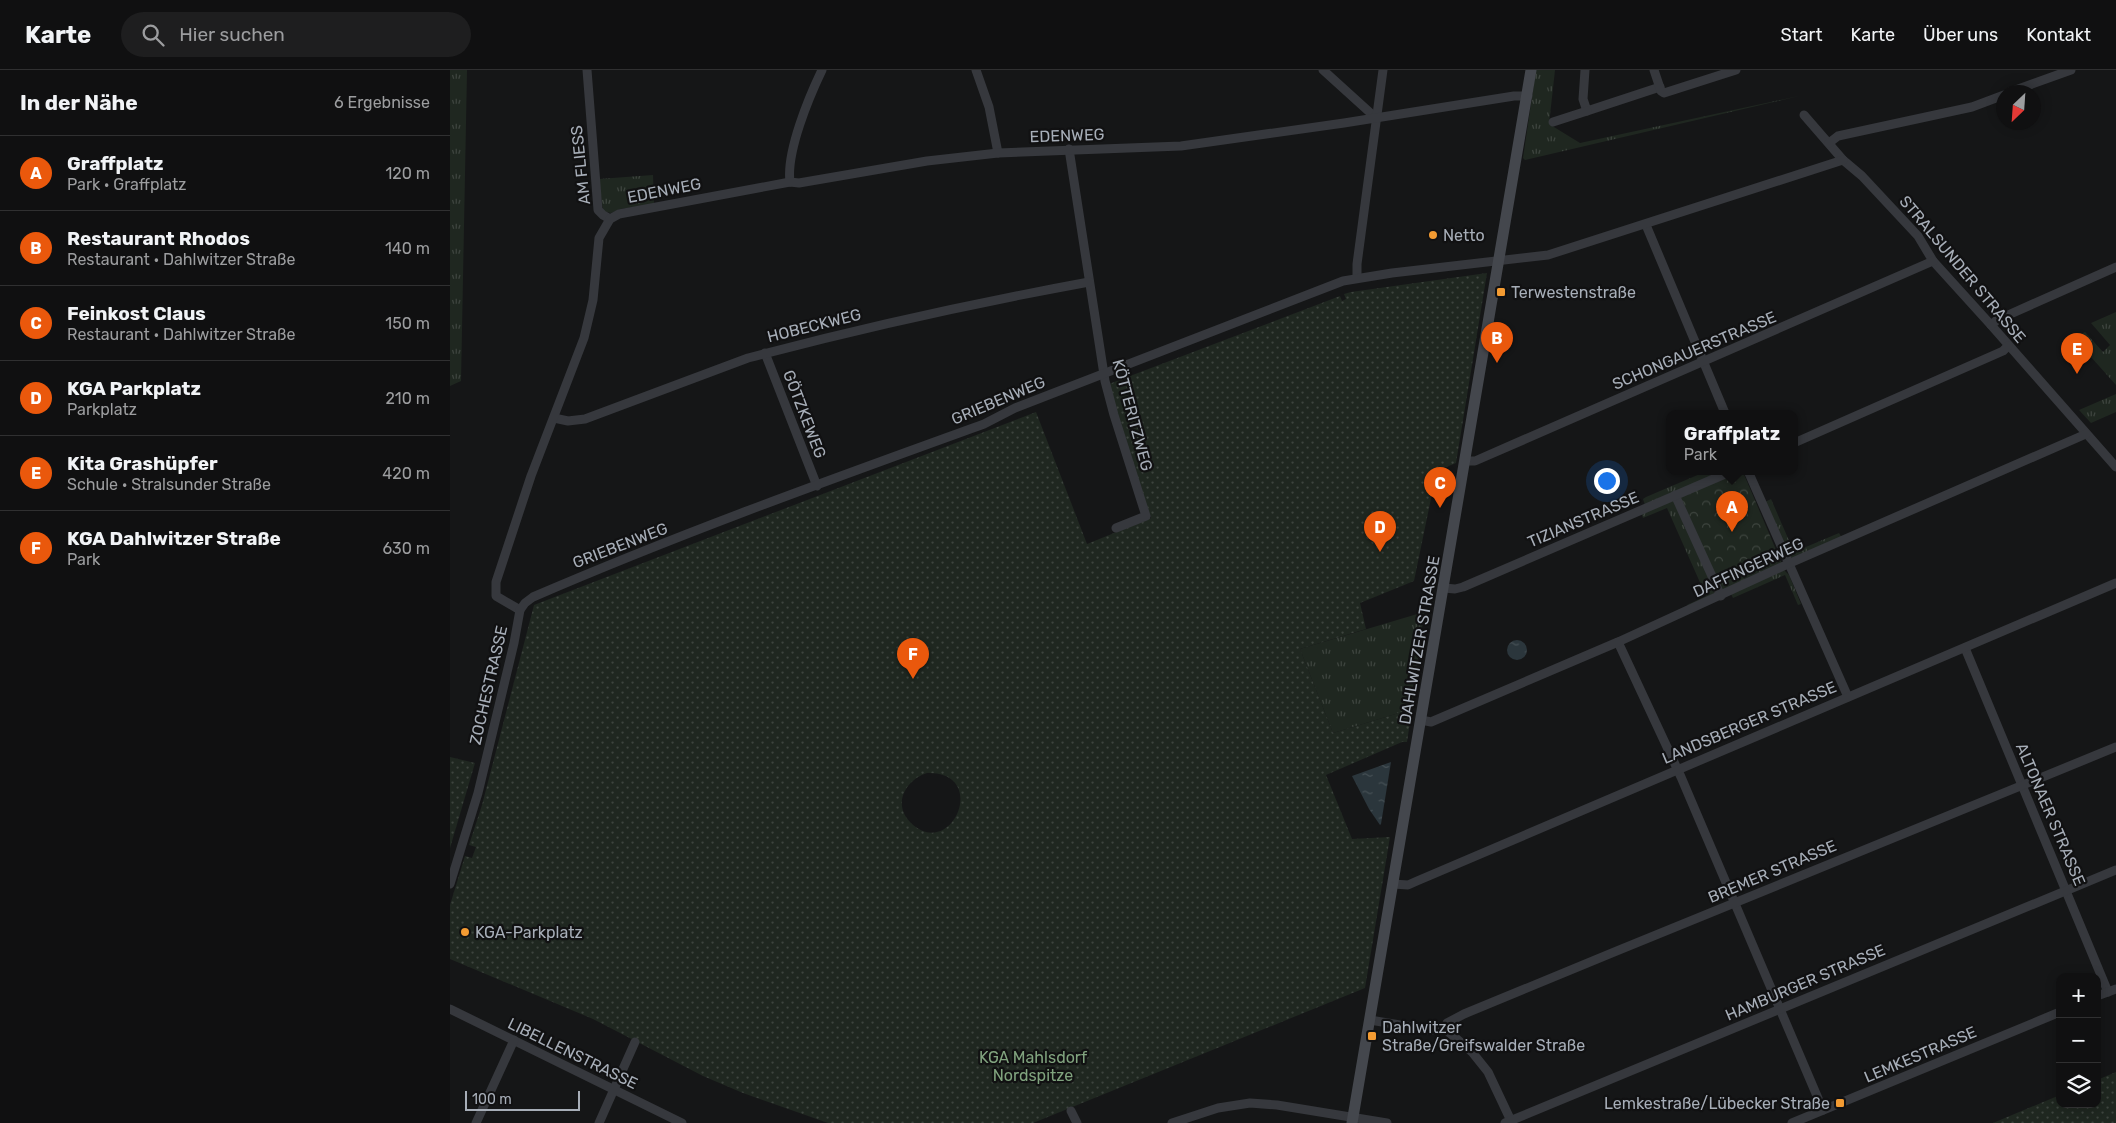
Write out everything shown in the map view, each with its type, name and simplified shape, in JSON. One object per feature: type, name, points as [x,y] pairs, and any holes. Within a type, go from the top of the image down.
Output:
[{"type":"main road","name":"DAHLWITZER STRASSE","points":[[1353,1120],[1517,162],[1531,70]]},
{"type":"street","name":"AM FLIESS","points":[[584,338],[593,300],[599,238],[610,219],[598,210],[587,70]]},
{"type":"street","points":[[790,182],[789,173],[801,122],[822,70]]},
{"type":"street","points":[[976,70],[987,99],[998,153]]},
{"type":"street","points":[[1323,70],[1376,118]]},
{"type":"street","points":[[1357,278],[1357,264],[1383,70]]},
{"type":"street","points":[[1586,70],[1583,99],[1587,111]]},
{"type":"street","points":[[1654,70],[1664,94],[1736,70]]},
{"type":"street","points":[[2029,85],[2071,70]]},
{"type":"street","points":[[1553,122],[1660,87]]},
{"type":"street","name":"EDENWEG","points":[[610,219],[619,214],[790,182],[799,183],[918,162],[998,153],[1181,146],[1514,96],[1528,96]]},
{"type":"street","points":[[1829,143],[1838,136],[1972,106],[1996,98]]},
{"type":"street","name":"STRALSUNDER STRASSE","points":[[1804,115],[1843,160],[1862,176],[1918,236],[1933,261],[2116,467]]},
{"type":"street","name":"KÖTTERITZWEG","points":[[1069,149],[1105,374],[1114,415],[1146,516],[1116,528]]},
{"type":"street","points":[[1500,260],[1548,255],[1843,160]]},
{"type":"street","points":[[1646,225],[1724,410]]},
{"type":"street","name":"GRIEBENWEG","points":[[520,610],[533,597],[600,568],[745,511],[984,424],[1015,408],[1248,316],[1357,278],[1500,260]]},
{"type":"street","name":"SCHONGAUERSTRASSE","points":[[1466,461],[1475,461],[1933,261]]},
{"type":"street","points":[[1991,325],[1997,320],[2116,267]]},
{"type":"street","name":"HOBECKWEG","points":[[554,418],[568,421],[585,419],[765,353],[877,325],[1089,282]]},
{"type":"street","name":"ZOCHESTRASSE","points":[[450,884],[478,793],[514,643],[520,610],[496,596],[496,582],[531,476],[584,338]]},
{"type":"street","points":[[1798,441],[2003,351],[2008,346]]},
{"type":"street","name":"GÖTZKEWEG","points":[[765,353],[816,486]]},
{"type":"street","name":"DAFFINGERWEG","points":[[1421,720],[1431,722],[1618,642],[1788,564],[2086,434]]},
{"type":"street","name":"TIZIANSTRASSE","points":[[1444,588],[1455,589],[1463,587],[1722,475]]},
{"type":"street","points":[[1750,475],[1848,697]]},
{"type":"street","points":[[1675,495],[1721,596]]},
{"type":"street","name":"LANDSBERGER STRASSE","points":[[1393,884],[1408,885],[2116,583]]},
{"type":"street","points":[[1618,642],[1677,769],[1823,1110]]},
{"type":"street","name":"ALTONAER STRASSE","points":[[1965,648],[2066,890],[2112,990]]},
{"type":"street","name":"BREMER STRASSE","points":[[1445,1029],[1447,1023],[1464,1014],[1734,904],[1847,855],[2116,747]]},
{"type":"street","name":"HAMBURGER STRASSE","points":[[1509,1122],[2116,870]]},
{"type":"street","name":"LIBELLENSTRASSE","points":[[450,1009],[682,1123]]},
{"type":"street","name":"LEMKESTRASSE","points":[[1792,1123],[2056,1014]]},
{"type":"street","points":[[1370,1020],[1430,1030],[1445,1029],[1472,1052],[1488,1072],[1509,1122]]},
{"type":"street","points":[[476,1123],[514,1040]]},
{"type":"street","points":[[599,1123],[636,1042]]},
{"type":"street","points":[[1172,1123],[1218,1108],[1250,1104],[1277,1104],[1353,1120],[1387,1123]]},
{"type":"street","points":[[1071,1111],[1077,1123]]},
{"type":"green space","points":[[450,70],[467,70],[461,381],[450,386]]},
{"type":"green space","points":[[1536,70],[1555,70],[1549,124],[1580,143],[1799,96],[1525,160],[1523,158]]},
{"type":"green space","points":[[653,175],[654,204],[620,209],[611,213],[603,211],[599,179]]},
{"type":"green space","name":"KGA Mahlsdorf Nordspitze","points":[[1487,273],[1456,463],[1427,475],[1428,487],[1434,484],[1414,581],[1360,603],[1366,629],[1300,649],[1333,733],[1412,709],[1407,742],[1402,742],[1326,775],[1352,839],[1390,837],[1365,988],[1033,1123],[828,1123],[743,1093],[703,1076],[593,1019],[450,959],[450,905],[465,856],[472,858],[476,847],[469,845],[482,805],[534,605],[1036,412],[1087,544],[1151,518],[1135,475],[1109,384],[1340,296],[1342,301],[1346,299],[1344,294]],"holes":[[[927,773],[946,776],[957,785],[960,798],[958,812],[951,824],[940,831],[926,832],[911,823],[905,816],[902,809],[904,794],[907,787],[919,776]]]},
{"type":"green space","points":[[2116,312],[2116,385],[2074,338],[2085,332],[2103,352],[2110,345],[2091,323]]},
{"type":"green space","points":[[2116,394],[2116,412],[2091,423],[2079,410]]},
{"type":"green space","points":[[1698,475],[1716,475],[1645,505],[1643,499]]},
{"type":"green space","points":[[1729,475],[1744,475],[1782,564],[1723,591],[1680,499],[1682,495]]},
{"type":"green space","points":[[1771,499],[1794,552],[1839,533],[1842,538],[1791,559],[1765,502]]},
{"type":"green space","points":[[1670,500],[1675,501],[1716,592],[1689,608],[1687,605],[1706,596],[1667,508],[1643,518],[1641,512]]},
{"type":"green space","points":[[1784,570],[1789,575],[1801,604],[1798,605],[1785,575],[1733,598],[1731,594]]},
{"type":"green space","points":[[1424,612],[1412,709],[1333,733],[1300,649]]},
{"type":"green space","points":[[450,757],[475,763],[450,848]]},
{"type":"green space","points":[[2116,1072],[2116,1123],[1993,1123],[2056,1097],[2056,1108],[2101,1108],[2101,1078]]},
{"type":"water","points":[[1517,640],[1524,643],[1527,650],[1524,657],[1517,660],[1510,657],[1507,650],[1510,643]]},
{"type":"water","points":[[1391,762],[1380,825],[1369,809],[1352,776]]},
{"type":"place","name":"Netto","points":[[1433,235]]},
{"type":"place","name":"Terwestenstraße","points":[[1501,292]]},
{"type":"place","name":"Restaurant Rhodos","points":[[1497,363]]},
{"type":"place","name":"Kita Grashüpfer","points":[[2077,374]]},
{"type":"place","name":"Feinkost Claus","points":[[1440,508]]},
{"type":"place","name":"Graffplatz","points":[[1732,532]]},
{"type":"place","name":"KGA Parkplatz","points":[[1380,552]]},
{"type":"place","name":"KGA Dahlwitzer Straße","points":[[913,679]]},
{"type":"place","name":"KGA-Parkplatz","points":[[465,932]]},
{"type":"place","name":"Dahlwitzer Straße/Greifswalder Straße","points":[[1372,1036]]},
{"type":"place","name":"Lemkestraße/Lübecker Straße","points":[[1840,1103]]}]
